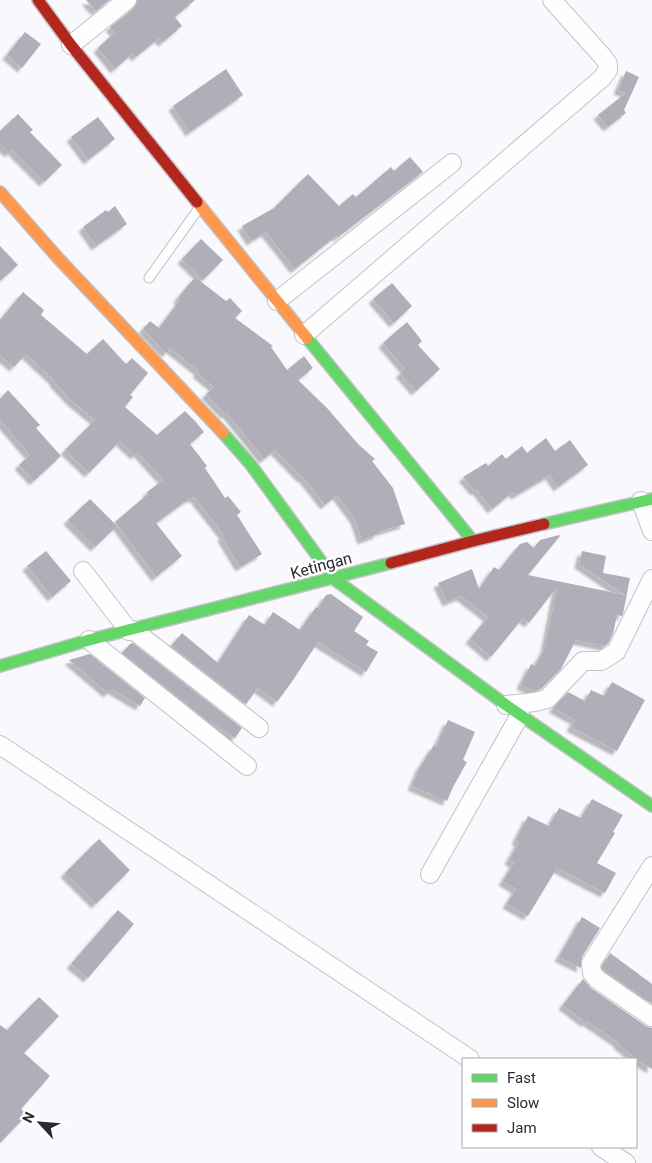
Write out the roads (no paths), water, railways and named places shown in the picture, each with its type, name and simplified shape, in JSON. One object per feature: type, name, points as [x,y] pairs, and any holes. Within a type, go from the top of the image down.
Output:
[{"type":"street","points":[[38,0],[71,45],[200,206],[473,541]]},
{"type":"street","points":[[71,45],[127,0]]},
{"type":"street","points":[[304,335],[594,85],[608,70],[608,64],[604,56],[552,0]]},
{"type":"street","points":[[277,301],[452,164]]},
{"type":"street","points":[[0,192],[64,265],[212,420],[251,465],[334,579],[520,715],[652,806]]},
{"type":"street","points":[[646,500],[652,531]]},
{"type":"street","name":"Ketingan","points":[[0,666],[89,640],[334,579],[473,541],[646,500]]},
{"type":"street","points":[[83,571],[131,630],[259,728]]},
{"type":"street","points":[[506,705],[547,699],[583,661],[601,661],[616,652],[652,579]]},
{"type":"street","points":[[89,640],[247,766]]},
{"type":"street","points":[[430,874],[520,715]]},
{"type":"street","points":[[0,745],[469,1058]]},
{"type":"street","points":[[652,866],[592,963],[591,968],[597,979],[652,1017]]},
{"type":"street","points":[[603,1148],[626,1163]]},
{"type":"lane","points":[[149,278],[200,206]]}]
